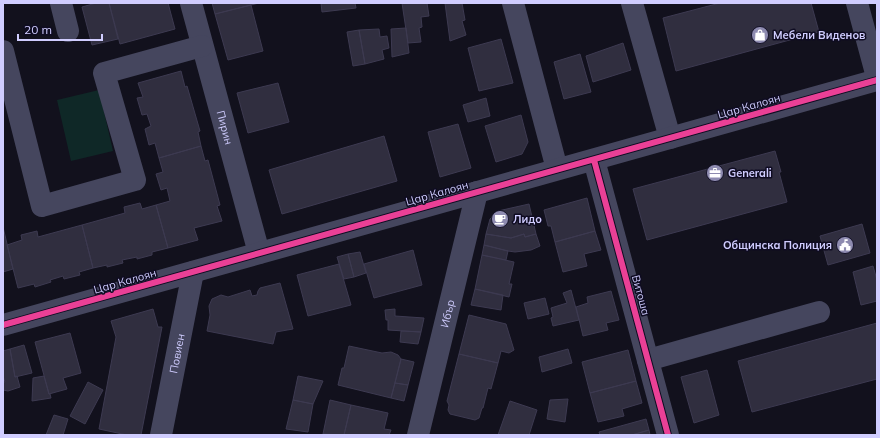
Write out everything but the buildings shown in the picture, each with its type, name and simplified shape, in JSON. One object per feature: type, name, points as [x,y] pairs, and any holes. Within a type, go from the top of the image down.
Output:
[{"type":"street","points":[[61,3],[68,31]]},
{"type":"street","name":"Пирин","points":[[191,3],[259,253]]},
{"type":"street","points":[[513,3],[557,169]]},
{"type":"street","points":[[632,3],[670,138]]},
{"type":"street","points":[[857,3],[877,79]]},
{"type":"street","points":[[3,51],[42,206],[135,180],[104,73],[202,46]]},
{"type":"street","name":"Цар Калоян","points":[[3,325],[557,169],[594,160],[877,79]]},
{"type":"street","name":"Витоша","points":[[594,160],[668,435]]},
{"type":"street","name":"Ибър","points":[[418,435],[477,192]]},
{"type":"street","name":"Повиен","points":[[161,435],[193,272]]},
{"type":"street","points":[[648,360],[819,312]]},
{"type":"green space","points":[[99,90],[113,151],[71,161],[57,100]]},
{"type":"cycle path","points":[[3,325],[877,80]]},
{"type":"cycle path","points":[[594,160],[668,435]]},
{"type":"place","name":"Мебели Виденов","points":[[760,35]]},
{"type":"place","name":"Generali","points":[[715,173]]},
{"type":"place","name":"Лидо","points":[[500,219]]},
{"type":"place","name":"Общинска Полиция","points":[[845,245]]}]
